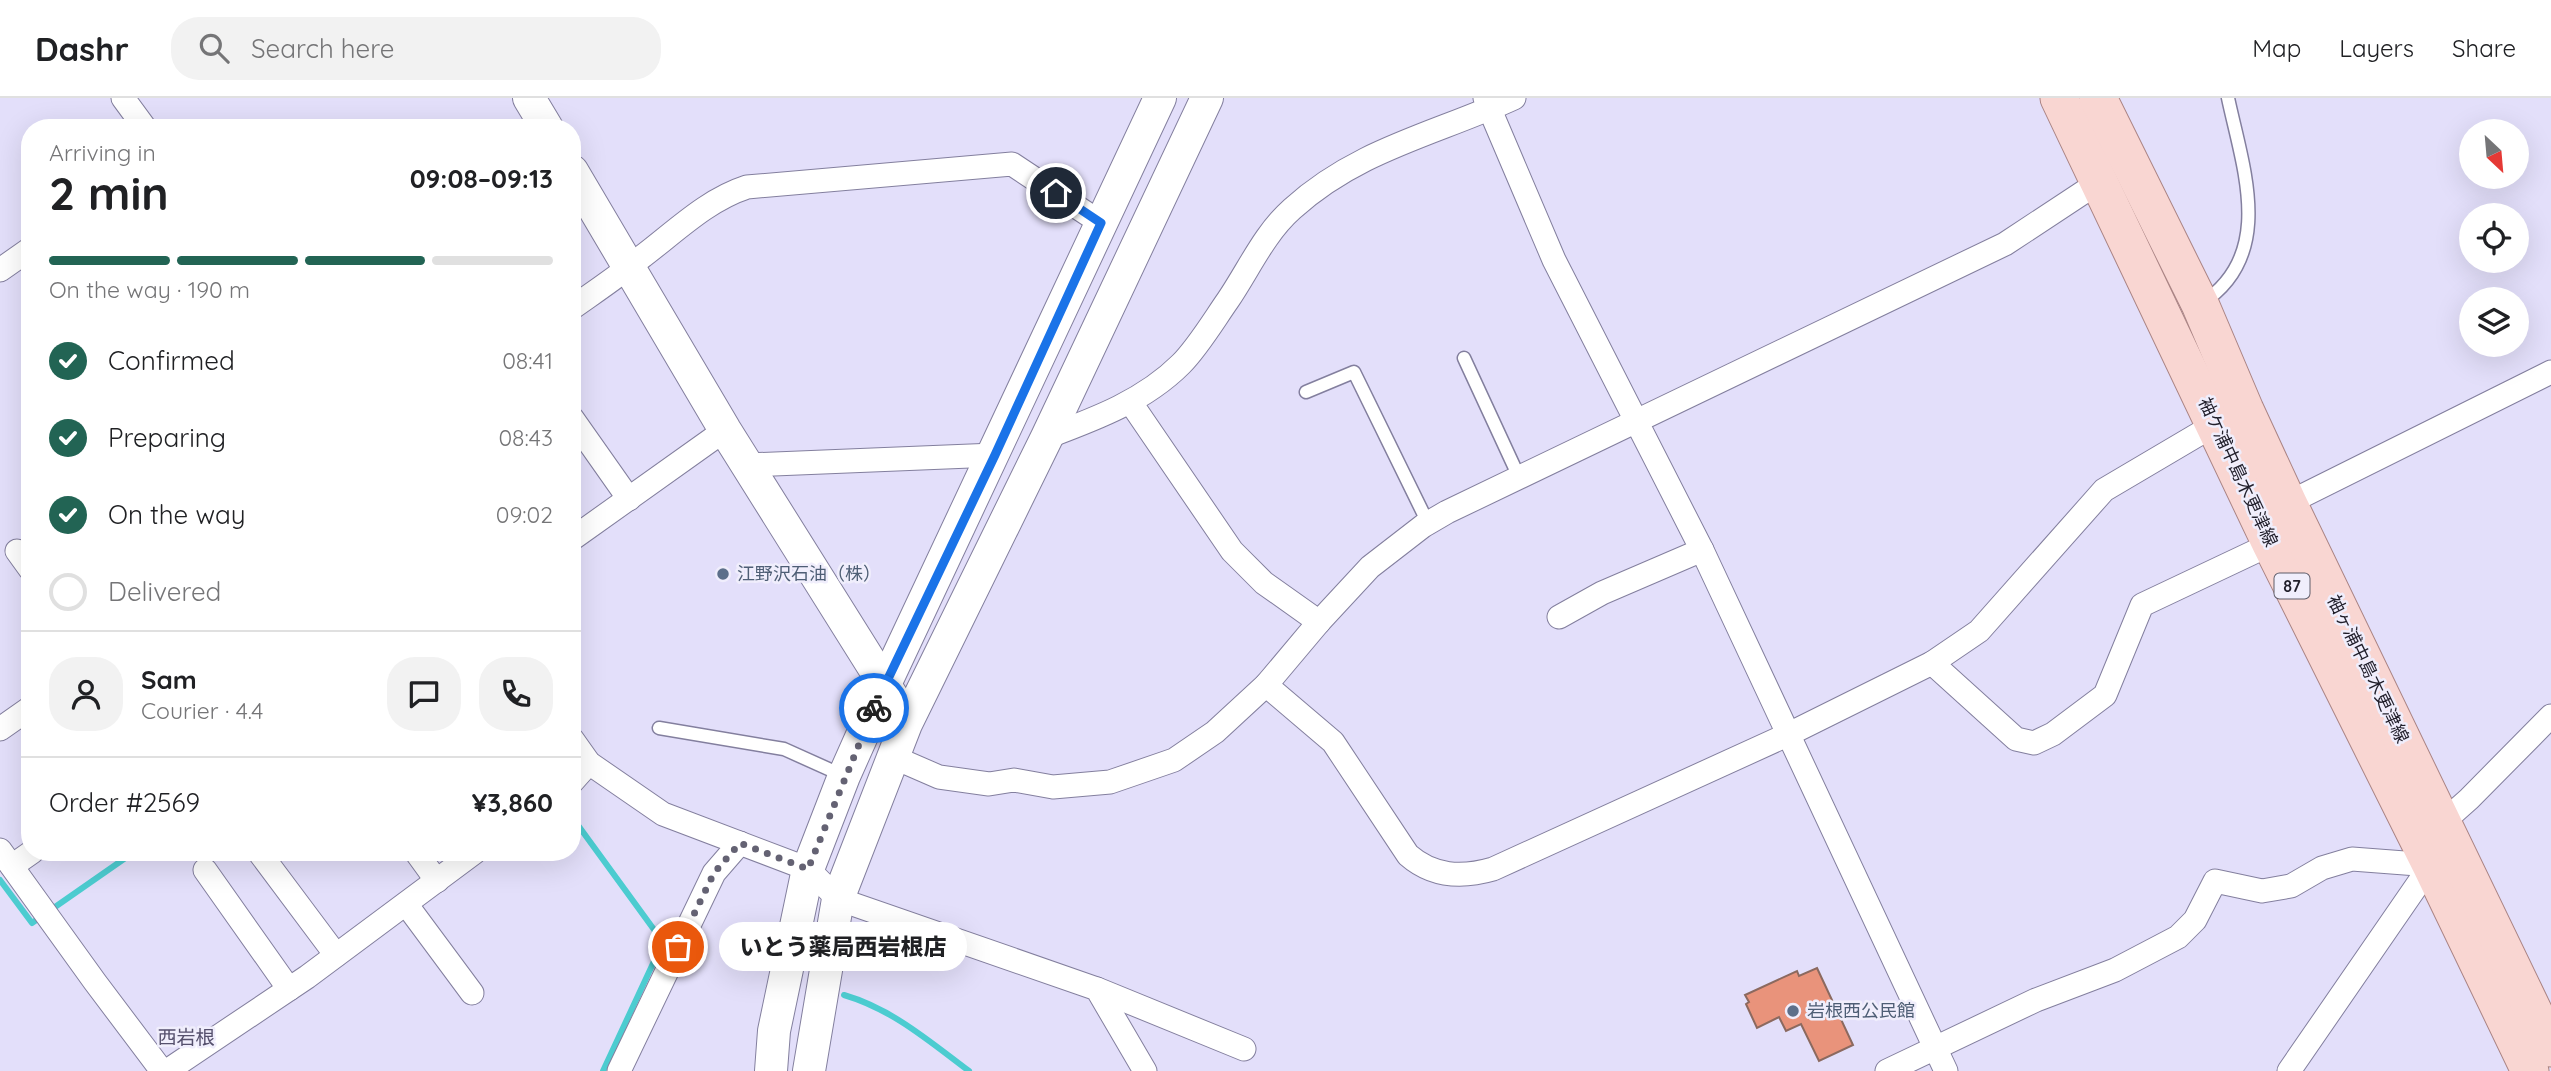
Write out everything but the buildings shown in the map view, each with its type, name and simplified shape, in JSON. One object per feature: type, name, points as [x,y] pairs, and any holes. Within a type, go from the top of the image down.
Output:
[{"type":"main road","name":"袖ケ浦中島木更津線","points":[[2059,98],[2099,182],[2230,416],[2271,544],[2530,1071]]},
{"type":"main road","name":"袖ヶ浦中島木更津線","points":[[2098,98],[2200,303],[2230,416],[2288,503],[2551,1048]]},
{"type":"street","points":[[124,98],[139,119]]},
{"type":"street","points":[[529,98],[542,119]]},
{"type":"street","points":[[771,1071],[774,1031],[808,869],[844,776],[1160,98]]},
{"type":"street","points":[[809,1071],[838,899],[906,724],[1047,437],[1207,98]]},
{"type":"street","points":[[1047,437],[1131,403],[1181,364],[1228,300],[1273,229],[1293,208],[1347,169],[1378,152],[1488,104],[1514,98]]},
{"type":"street","points":[[1488,104],[1554,260],[1702,550],[1946,1071]]},
{"type":"street","points":[[581,302],[710,204],[747,187],[1012,164],[1101,223]]},
{"type":"street","points":[[893,757],[939,777],[989,784],[1014,780],[1053,787],[1110,782],[1174,760],[1215,732],[1266,685],[1370,567],[1428,523],[2005,244],[2099,182]]},
{"type":"street","points":[[581,186],[725,430],[885,684],[906,724]]},
{"type":"street","points":[[3,261],[21,253]]},
{"type":"street","points":[[2288,503],[2551,372]]},
{"type":"street","points":[[1131,403],[1232,551],[1264,583],[1319,622]]},
{"type":"street","points":[[1266,685],[1333,742],[1408,855],[1418,864],[1452,876],[1471,875],[1493,869],[1787,735],[1933,663],[1979,631],[2104,490],[2230,416]]},
{"type":"street","points":[[581,533],[725,430]]},
{"type":"street","points":[[581,431],[629,499]]},
{"type":"street","points":[[747,465],[995,455]]},
{"type":"street","points":[[1933,663],[2016,738],[2034,743],[2053,734],[2105,695],[2142,604],[2271,544]]},
{"type":"street","points":[[1559,617],[1602,593],[1702,550]]},
{"type":"street","points":[[0,729],[21,714]]},
{"type":"street","points":[[2442,823],[2551,716]]},
{"type":"street","points":[[581,752],[589,763],[663,814],[808,869],[838,899],[1097,989],[1244,1049]]},
{"type":"street","points":[[581,772],[589,763]]},
{"type":"street","points":[[619,1071],[714,873],[740,843]]},
{"type":"street","points":[[6,858],[94,982],[165,1071],[289,989],[463,861]]},
{"type":"street","points":[[1887,1071],[2036,1000],[2115,970],[2178,937],[2195,920],[2215,881],[2262,891],[2291,886],[2322,868],[2352,859],[2431,865],[2300,1066]]},
{"type":"street","points":[[266,861],[336,955]]},
{"type":"street","points":[[423,861],[437,881]]},
{"type":"street","points":[[205,870],[289,989]]},
{"type":"street","points":[[406,904],[472,993]]},
{"type":"street","points":[[1097,989],[1145,1071]]},
{"type":"lane","points":[[2200,303],[2215,294],[2234,272],[2249,234],[2248,194],[2228,98]]},
{"type":"lane","points":[[1464,358],[1519,477]]},
{"type":"lane","points":[[1306,392],[1354,372],[1428,523]]},
{"type":"lane","points":[[659,728],[783,749],[844,776]]},
{"type":"waterway","points":[[581,829],[663,942],[603,1071]]},
{"type":"waterway","points":[[0,880],[32,923],[121,861]]},
{"type":"waterway","points":[[844,995],[894,1017],[969,1071]]},
{"type":"way so far","points":[[678,947],[714,873],[740,843],[808,869],[874,708]]},
{"type":"place","name":"江野沢石油（株）","points":[[723,574]]},
{"type":"place","name":"いとう薬局西岩根店","points":[[678,947]]},
{"type":"place","name":"岩根西公民館","points":[[1793,1011]]},
{"type":"district","name":"西岩根","points":[[186,1037]]},
{"type":"route","points":[[874,708],[995,455],[1101,223],[1056,193]]}]
